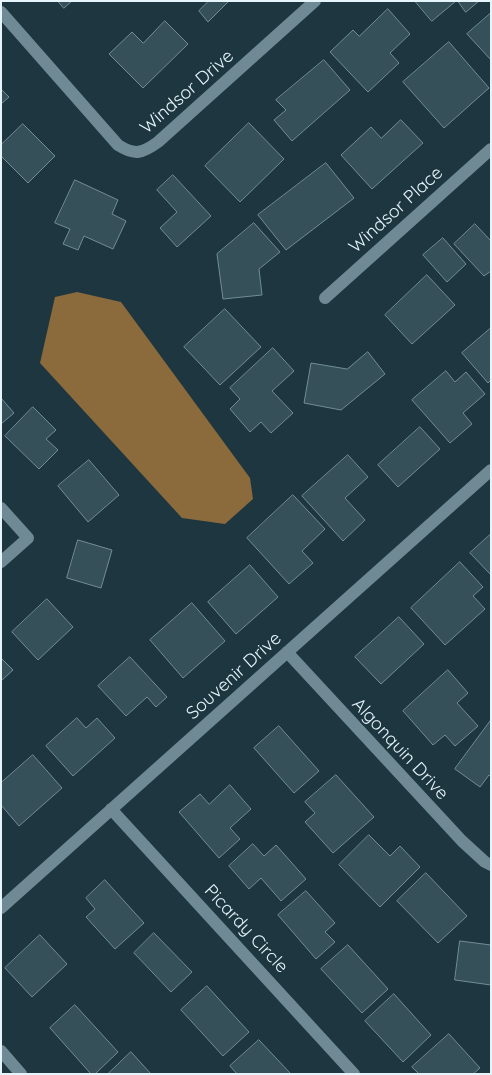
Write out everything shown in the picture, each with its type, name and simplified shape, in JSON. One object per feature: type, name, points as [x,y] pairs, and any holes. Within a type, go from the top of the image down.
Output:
[{"type":"street","name":"Windsor Drive","points":[[1,12],[118,145],[128,151],[139,153],[149,149],[158,142],[315,1]]},
{"type":"street","name":"Windsor Place","points":[[325,298],[491,149]]},
{"type":"street","name":"Souvenir Drive","points":[[1,908],[491,470]]},
{"type":"street","points":[[1,508],[28,538],[1,562]]},
{"type":"street","name":"Algonquin Drive","points":[[287,652],[462,841],[485,862],[491,864]]},
{"type":"street","name":"Picardy Circle","points":[[111,809],[354,1074]]},
{"type":"street","points":[[1,1051],[21,1074]]},
{"type":"shaded area","points":[[77,292],[121,302],[250,478],[253,499],[225,524],[182,518],[40,363],[55,297]]},
{"type":"building","points":[[58,1],[72,1],[64,8]]},
{"type":"building","points":[[209,1],[229,1],[208,22],[199,11]]},
{"type":"building","points":[[415,1],[456,1],[432,21]]},
{"type":"building","points":[[458,1],[479,1],[466,12]]},
{"type":"building","points":[[388,9],[410,34],[390,53],[399,63],[368,92],[330,52],[353,30],[359,36]]},
{"type":"building","points":[[491,13],[491,60],[467,34]]},
{"type":"building","points":[[165,21],[188,44],[143,88],[109,54],[132,32],[143,43]]},
{"type":"building","points":[[449,42],[489,88],[444,128],[403,82]]},
{"type":"building","points":[[324,60],[350,90],[292,141],[274,120],[286,110],[276,100]]},
{"type":"building","points":[[1,89],[9,97],[1,104]]},
{"type":"building","points":[[401,120],[423,143],[372,189],[341,155],[371,127],[381,138]]},
{"type":"building","points":[[249,123],[284,159],[240,202],[205,166]]},
{"type":"building","points":[[23,124],[55,156],[28,183],[1,156],[1,145]]},
{"type":"building","points":[[326,163],[354,198],[286,250],[258,215]]},
{"type":"building","points":[[173,175],[211,216],[177,247],[160,228],[177,212],[157,190]]},
{"type":"building","points":[[75,180],[118,200],[112,214],[126,221],[113,249],[84,236],[78,250],[63,244],[70,229],[55,223]]},
{"type":"building","points":[[254,223],[280,252],[259,269],[262,295],[223,299],[217,254]]},
{"type":"building","points":[[475,224],[491,241],[491,271],[484,276],[454,244]]},
{"type":"building","points":[[443,238],[466,264],[447,282],[423,255]]},
{"type":"building","points":[[427,275],[455,305],[412,344],[385,315]]},
{"type":"building","points":[[225,309],[261,347],[220,385],[184,347]]},
{"type":"building","points":[[491,328],[491,380],[488,383],[462,353]]},
{"type":"building","points":[[273,348],[294,371],[272,391],[293,413],[271,433],[261,422],[250,432],[230,409],[240,399],[230,388]]},
{"type":"building","points":[[368,352],[385,374],[341,410],[304,403],[311,363],[347,369]]},
{"type":"building","points":[[446,371],[455,382],[466,372],[485,394],[463,413],[472,424],[450,443],[412,400]]},
{"type":"building","points":[[1,398],[14,413],[1,424]]},
{"type":"building","points":[[33,407],[56,430],[46,439],[58,450],[39,469],[5,436]]},
{"type":"building","points":[[420,427],[440,449],[398,487],[378,465]]},
{"type":"building","points":[[348,455],[368,477],[345,498],[365,520],[343,541],[302,496]]},
{"type":"building","points":[[89,460],[119,495],[88,522],[58,486]]},
{"type":"building","points":[[293,495],[325,529],[302,551],[313,563],[289,584],[247,538]]},
{"type":"building","points":[[491,534],[491,575],[470,553]]},
{"type":"building","points":[[78,540],[112,550],[101,588],[67,578]]},
{"type":"building","points":[[460,562],[483,587],[473,596],[485,609],[445,645],[411,608]]},
{"type":"building","points":[[250,565],[278,597],[236,634],[208,602]]},
{"type":"building","points":[[47,599],[73,627],[38,660],[12,632]]},
{"type":"building","points":[[192,603],[225,641],[183,678],[150,640]]},
{"type":"building","points":[[399,617],[424,644],[381,684],[355,657]]},
{"type":"building","points":[[130,657],[167,697],[156,707],[147,697],[126,716],[98,686]]},
{"type":"building","points":[[1,658],[13,670],[1,681]]},
{"type":"building","points":[[448,670],[468,693],[457,703],[478,726],[455,746],[445,735],[433,745],[403,711]]},
{"type":"building","points":[[77,718],[86,728],[97,718],[115,738],[73,776],[46,746]]},
{"type":"building","points":[[491,720],[491,776],[489,775],[480,787],[455,769]]},
{"type":"building","points":[[279,726],[319,771],[294,793],[254,748]]},
{"type":"building","points":[[33,755],[62,788],[19,826],[1,805],[1,783]]},
{"type":"building","points":[[336,775],[374,817],[333,853],[305,822],[315,813],[305,802]]},
{"type":"building","points":[[230,785],[251,809],[230,828],[240,839],[219,858],[179,812],[200,794],[209,804]]},
{"type":"building","points":[[369,835],[390,856],[400,846],[420,867],[380,907],[339,865]]},
{"type":"building","points":[[253,844],[264,856],[276,845],[306,879],[281,901],[261,878],[249,889],[229,866]]},
{"type":"building","points":[[426,873],[467,916],[438,943],[397,901]]},
{"type":"building","points":[[105,880],[144,923],[115,949],[86,917],[95,909],[86,898]]},
{"type":"building","points":[[306,891],[335,923],[325,932],[335,942],[316,959],[278,915]]},
{"type":"building","points":[[154,933],[192,972],[171,992],[134,953]]},
{"type":"building","points":[[40,935],[67,964],[32,997],[5,968]]},
{"type":"building","points":[[460,941],[491,945],[491,985],[455,980]]},
{"type":"building","points":[[348,945],[388,989],[362,1013],[321,969]]},
{"type":"building","points":[[207,986],[249,1032],[223,1056],[181,1010]]},
{"type":"building","points":[[394,994],[431,1035],[403,1062],[365,1021]]},
{"type":"building","points":[[75,1005],[118,1052],[95,1074],[91,1074],[50,1028]]},
{"type":"building","points":[[449,1034],[480,1068],[473,1074],[419,1074],[412,1067]]},
{"type":"building","points":[[259,1040],[291,1074],[237,1074],[230,1066]]},
{"type":"building","points":[[131,1052],[151,1074],[108,1074]]}]
